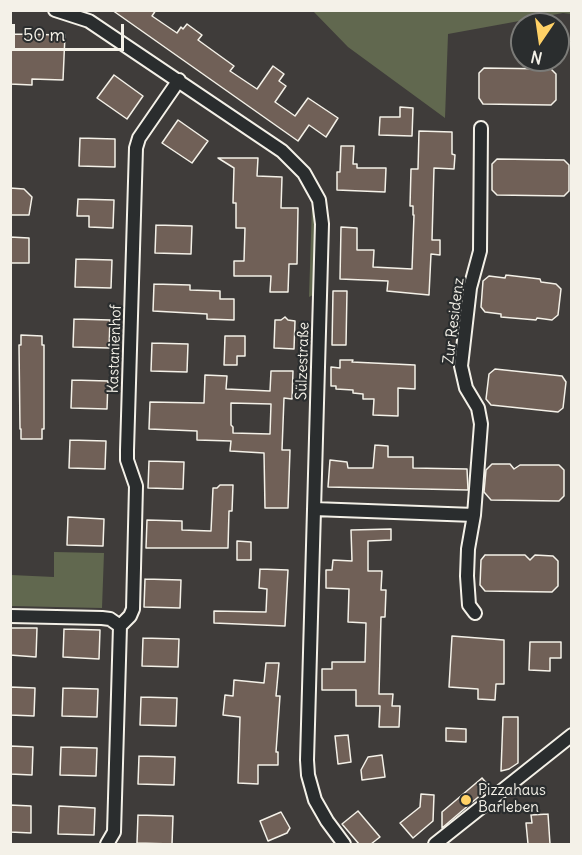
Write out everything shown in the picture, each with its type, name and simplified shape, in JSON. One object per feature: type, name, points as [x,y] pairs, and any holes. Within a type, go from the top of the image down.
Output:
[{"type":"street","name":"Sülzestraße","points":[[55,10],[89,21],[282,151],[304,173],[319,200],[322,224],[307,760],[308,775],[321,811],[344,844]]},
{"type":"street","name":"Kastanienhof","points":[[107,844],[114,832],[120,626],[133,609],[136,486],[127,460],[127,450],[136,147],[139,138],[179,80]]},
{"type":"street","name":"Zur Residenz","points":[[475,613],[469,605],[467,593],[468,549],[474,514],[481,424],[478,408],[466,388],[461,366],[470,288],[480,251],[481,128]]},
{"type":"street","points":[[314,509],[474,514]]},
{"type":"street","points":[[10,616],[102,618],[110,619],[120,626]]},
{"type":"street","points":[[435,844],[572,735]]},
{"type":"green space","points":[[571,10],[571,14],[570,12],[510,12],[510,23],[448,34],[445,118],[348,47],[313,11]]},
{"type":"green space","points":[[312,205],[316,221],[313,295],[309,297]]},
{"type":"green space","points":[[54,552],[104,553],[102,608],[11,606],[11,575],[54,577]]},
{"type":"building","points":[[112,10],[156,10],[152,16],[177,33],[187,24],[202,35],[198,40],[234,66],[230,71],[257,89],[273,66],[284,74],[279,81],[286,86],[275,102],[295,116],[308,98],[338,118],[326,137],[309,125],[298,141]]},
{"type":"building","points":[[12,34],[65,35],[63,80],[32,79],[32,85],[10,84]]},
{"type":"building","points":[[484,68],[510,68],[510,72],[554,72],[556,74],[556,100],[551,105],[483,104],[479,98],[479,73]]},
{"type":"building","points":[[114,75],[143,96],[127,119],[97,98]]},
{"type":"building","points":[[400,107],[413,108],[412,136],[379,135],[380,117],[400,117]]},
{"type":"building","points":[[178,120],[208,141],[192,163],[162,143]]},
{"type":"building","points":[[419,131],[452,132],[452,154],[455,155],[454,169],[434,168],[432,240],[440,240],[440,255],[431,254],[429,295],[387,291],[388,281],[340,279],[341,227],[357,228],[357,250],[374,250],[373,267],[412,269],[414,215],[413,206],[410,206],[411,169],[418,169]]},
{"type":"building","points":[[80,138],[115,139],[115,167],[79,166]]},
{"type":"building","points":[[341,146],[354,146],[353,164],[357,164],[357,168],[386,168],[385,192],[337,190]]},
{"type":"building","points":[[218,158],[258,158],[257,176],[282,177],[281,208],[298,208],[297,264],[289,264],[288,292],[270,292],[271,276],[234,276],[234,261],[244,261],[245,228],[236,228],[236,203],[233,203],[234,168]]},
{"type":"building","points":[[497,159],[564,160],[569,165],[569,191],[564,196],[497,195],[492,190],[492,164]]},
{"type":"building","points":[[10,188],[24,189],[32,197],[29,215],[10,215]]},
{"type":"building","points":[[78,199],[114,200],[113,228],[89,227],[89,216],[77,216]]},
{"type":"building","points":[[156,225],[192,226],[191,254],[155,253]]},
{"type":"building","points":[[10,237],[29,238],[29,263],[10,263]]},
{"type":"building","points":[[76,259],[112,260],[111,288],[75,287]]},
{"type":"building","points":[[506,275],[540,279],[541,282],[556,284],[561,289],[558,315],[552,320],[537,318],[536,320],[501,317],[501,314],[485,312],[481,307],[483,281],[489,276],[505,278]]},
{"type":"building","points":[[154,284],[190,285],[190,290],[220,291],[220,299],[234,299],[234,320],[207,319],[207,314],[153,311]]},
{"type":"building","points":[[333,291],[347,291],[346,345],[332,345]]},
{"type":"building","points":[[285,317],[295,321],[294,349],[274,348],[275,320]]},
{"type":"building","points":[[74,319],[110,320],[109,348],[73,347]]},
{"type":"building","points":[[21,335],[42,336],[42,345],[44,345],[42,439],[21,439],[19,345],[21,345]]},
{"type":"building","points":[[225,336],[245,336],[245,356],[237,356],[237,365],[224,365]]},
{"type":"building","points":[[152,343],[188,344],[187,372],[151,371]]},
{"type":"building","points":[[340,360],[415,365],[415,389],[398,388],[398,416],[373,415],[374,399],[363,399],[363,394],[331,386],[331,367],[340,368]]},
{"type":"building","points":[[495,369],[562,376],[566,382],[563,408],[558,412],[491,405],[486,399],[489,374]]},
{"type":"building","points":[[271,371],[293,371],[292,399],[284,398],[282,450],[290,450],[288,508],[265,508],[264,453],[230,451],[231,441],[197,440],[197,431],[149,429],[150,402],[204,403],[205,375],[227,376],[226,389],[270,391]],"holes":[[[231,403],[271,404],[270,434],[233,433]]]},
{"type":"building","points":[[72,380],[108,381],[107,409],[71,408]]},
{"type":"building","points":[[70,440],[106,441],[105,469],[69,468]]},
{"type":"building","points":[[375,445],[388,446],[388,457],[413,457],[413,468],[467,469],[468,490],[328,487],[330,460],[347,462],[348,468],[373,468]]},
{"type":"building","points":[[149,461],[184,462],[183,489],[148,488]]},
{"type":"building","points":[[492,464],[510,464],[514,469],[520,465],[559,465],[564,470],[564,496],[559,501],[491,500],[484,492],[486,470]]},
{"type":"building","points":[[220,485],[233,485],[232,511],[229,511],[228,548],[146,548],[147,520],[182,521],[182,530],[211,531],[213,488]]},
{"type":"building","points":[[68,517],[104,519],[103,546],[67,545]]},
{"type":"building","points":[[391,529],[391,540],[368,541],[368,571],[382,571],[381,590],[386,590],[385,617],[381,617],[379,694],[393,694],[392,706],[400,706],[399,727],[379,727],[380,706],[356,706],[356,690],[322,690],[322,669],[332,669],[332,662],[365,662],[366,623],[348,622],[349,589],[326,588],[326,570],[332,570],[333,560],[352,561],[351,530]]},
{"type":"building","points":[[237,541],[251,542],[251,560],[237,560]]},
{"type":"building","points":[[485,555],[525,555],[530,560],[535,555],[553,556],[558,561],[558,586],[552,592],[485,591],[480,585],[481,560]]},
{"type":"building","points":[[260,569],[288,570],[285,626],[214,623],[214,611],[266,612],[267,589],[259,588]]},
{"type":"building","points":[[145,579],[181,580],[180,608],[144,607]]},
{"type":"building","points":[[10,628],[37,628],[36,657],[10,655]]},
{"type":"building","points":[[64,629],[100,630],[99,659],[63,657]]},
{"type":"building","points":[[452,636],[504,640],[504,684],[496,684],[495,700],[478,699],[478,689],[449,687]]},
{"type":"building","points":[[143,638],[179,639],[178,667],[142,666]]},
{"type":"building","points":[[530,642],[561,642],[561,658],[550,658],[550,671],[529,670]]},
{"type":"building","points":[[266,663],[279,663],[276,696],[280,696],[276,752],[278,752],[278,765],[258,765],[258,784],[238,783],[240,717],[223,715],[225,695],[233,696],[234,680],[264,683]]},
{"type":"building","points":[[10,687],[35,688],[34,716],[10,715]]},
{"type":"building","points":[[63,688],[98,689],[97,717],[62,716]]},
{"type":"building","points":[[141,697],[177,698],[176,726],[140,725]]},
{"type":"building","points":[[503,717],[518,717],[518,763],[501,771]]},
{"type":"building","points":[[446,728],[466,729],[466,742],[446,741]]},
{"type":"building","points":[[348,735],[351,762],[338,764],[335,736]]},
{"type":"building","points":[[10,746],[33,747],[32,775],[10,774]]},
{"type":"building","points":[[61,747],[97,748],[96,776],[60,775]]},
{"type":"building","points":[[382,755],[385,777],[362,780],[361,770],[368,757]]},
{"type":"building","points":[[139,756],[175,757],[174,785],[138,784]]},
{"type":"building","name":"Pizzahaus Barleben","points":[[482,778],[490,787],[442,828],[442,812]]},
{"type":"building","points":[[421,794],[434,795],[433,821],[413,838],[400,823],[420,807]]},
{"type":"building","points":[[10,805],[31,806],[31,833],[10,832]]},
{"type":"building","points":[[59,806],[95,808],[94,835],[58,834]]},
{"type":"building","points":[[358,811],[380,837],[371,844],[359,844],[342,824]]},
{"type":"building","points":[[281,812],[290,828],[287,833],[268,841],[260,821]]},
{"type":"building","points":[[548,814],[550,844],[528,844],[526,823],[532,823],[531,815]]},
{"type":"building","points":[[138,815],[173,816],[172,844],[137,843]]},
{"type":"place","name":"Pizzahaus Barleben","points":[[466,800]]}]
